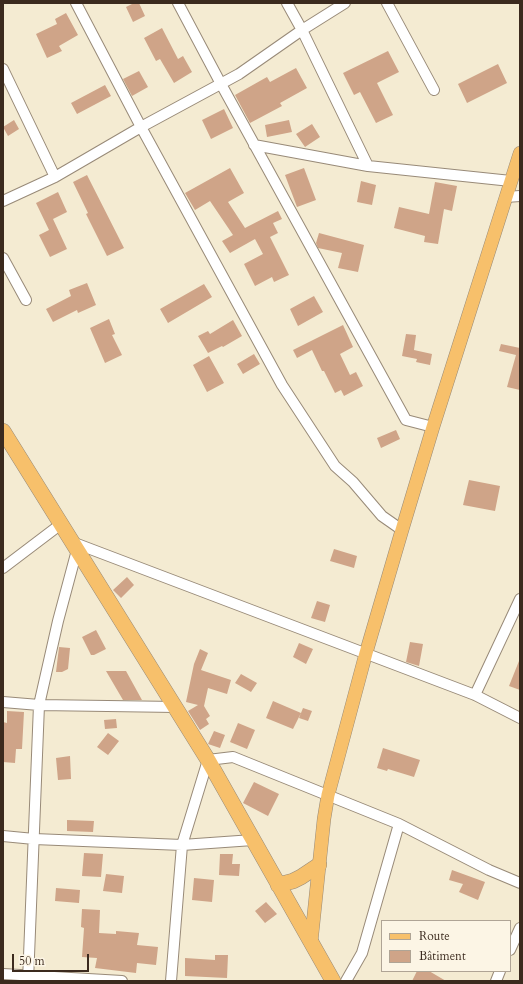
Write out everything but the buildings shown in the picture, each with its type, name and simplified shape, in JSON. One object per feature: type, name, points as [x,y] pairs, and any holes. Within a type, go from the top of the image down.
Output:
[{"type":"highway","points":[[3,431],[208,760],[333,981]]},
{"type":"highway","points":[[278,885],[293,881],[319,866]]},
{"type":"main road","points":[[311,943],[328,795],[366,653],[402,530],[520,153]]},
{"type":"street","points":[[76,3],[141,127],[272,368],[289,396],[335,466],[353,482],[382,516],[402,530]]},
{"type":"street","points":[[178,3],[254,145],[406,420],[433,427]]},
{"type":"street","points":[[287,3],[302,30],[368,166]]},
{"type":"street","points":[[3,201],[55,177],[141,127],[239,74],[302,30],[345,3]]},
{"type":"street","points":[[387,3],[434,90]]},
{"type":"street","points":[[3,69],[13,87],[55,177]]},
{"type":"street","points":[[254,145],[368,166],[511,181]]},
{"type":"street","points":[[506,196],[520,196]]},
{"type":"street","points":[[3,258],[26,300]]},
{"type":"street","points":[[3,568],[61,524]]},
{"type":"street","points":[[28,978],[39,705],[75,546],[475,694],[520,718]]},
{"type":"street","points":[[475,694],[520,599]]},
{"type":"street","points":[[3,702],[39,705],[176,707]]},
{"type":"street","points":[[170,981],[182,846],[208,760],[232,757],[399,824],[489,870],[520,883]]},
{"type":"street","points":[[346,981],[362,953],[399,824]]},
{"type":"street","points":[[3,836],[34,839],[182,846],[253,840]]},
{"type":"street","points":[[511,948],[520,928]]},
{"type":"street","points":[[3,974],[28,978],[122,981]]}]
